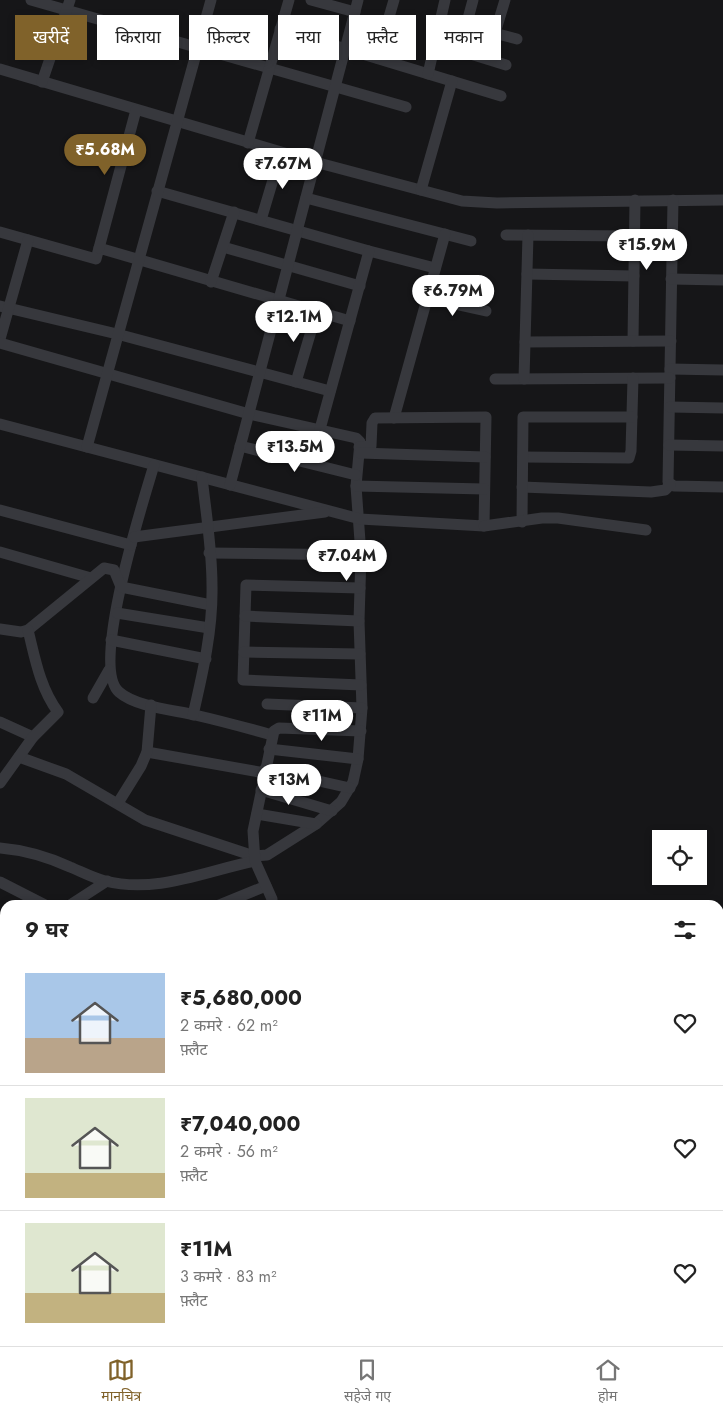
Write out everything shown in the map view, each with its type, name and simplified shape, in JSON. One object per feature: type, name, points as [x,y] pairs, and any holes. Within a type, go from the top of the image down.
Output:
[{"type":"street","points":[[31,0],[69,5],[189,45]]},
{"type":"street","points":[[207,15],[211,0]]},
{"type":"street","points":[[284,15],[289,0]]},
{"type":"street","points":[[311,0],[355,12]]},
{"type":"street","points":[[230,484],[358,0]]},
{"type":"street","points":[[390,15],[394,0]]},
{"type":"street","points":[[441,15],[445,0]]},
{"type":"street","points":[[469,15],[473,0]]},
{"type":"street","points":[[500,15],[505,0]]},
{"type":"street","points":[[42,82],[69,5]]},
{"type":"street","points":[[501,35],[517,39]]},
{"type":"street","points":[[248,143],[278,36]]},
{"type":"street","points":[[339,46],[349,49]]},
{"type":"street","points":[[87,447],[138,258],[195,60]]},
{"type":"street","points":[[241,60],[406,107]]},
{"type":"street","points":[[383,60],[502,96]]},
{"type":"street","points":[[428,74],[431,60]]},
{"type":"street","points":[[490,60],[506,65]]},
{"type":"street","points":[[0,69],[281,153],[421,190],[479,203],[723,200]]},
{"type":"street","points":[[421,190],[452,81]]},
{"type":"street","points":[[0,232],[96,260],[136,110]]},
{"type":"street","points":[[261,220],[281,153]]},
{"type":"street","points":[[157,191],[436,268]]},
{"type":"street","points":[[306,198],[470,241]]},
{"type":"street","points":[[633,342],[636,200]]},
{"type":"street","points":[[670,484],[668,479],[673,200]]},
{"type":"street","points":[[211,282],[234,212]]},
{"type":"street","points":[[394,418],[445,234]]},
{"type":"street","points":[[506,235],[635,236]]},
{"type":"street","points":[[524,379],[528,235]]},
{"type":"street","points":[[0,338],[4,307],[28,240]]},
{"type":"street","points":[[223,247],[360,286]]},
{"type":"street","points":[[100,248],[138,258],[211,282],[350,321]]},
{"type":"street","points":[[320,429],[369,251]]},
{"type":"street","points":[[527,274],[634,276]]},
{"type":"street","points":[[671,278],[723,280]]},
{"type":"street","points":[[427,298],[486,311]]},
{"type":"street","points":[[4,307],[117,334],[330,391]]},
{"type":"street","points":[[296,382],[317,311]]},
{"type":"street","points":[[525,342],[670,341]]},
{"type":"street","points":[[0,343],[249,414],[358,439],[359,450],[356,480],[361,555],[359,621],[362,708],[358,759],[350,788],[332,811],[316,824],[266,855],[160,884],[107,881],[42,856],[0,848]]},
{"type":"street","points":[[495,379],[633,378],[723,370]]},
{"type":"street","points":[[523,457],[629,458],[631,452],[633,378]]},
{"type":"street","points":[[670,407],[723,408]]},
{"type":"street","points":[[359,450],[371,446],[373,420],[486,417],[484,526]]},
{"type":"street","points":[[522,522],[523,417],[632,417]]},
{"type":"street","points":[[0,424],[360,519],[484,526],[542,518],[558,518],[646,530]]},
{"type":"street","points":[[669,445],[723,446]]},
{"type":"street","points":[[240,446],[356,480],[484,489]]},
{"type":"street","points":[[359,450],[485,457]]},
{"type":"street","points":[[154,465],[132,541],[112,640],[110,670],[118,691],[125,697],[151,705],[272,735]]},
{"type":"street","points":[[193,715],[206,659],[211,605],[209,553],[202,477]]},
{"type":"street","points":[[670,484],[723,487]]},
{"type":"street","points":[[522,487],[651,492],[665,490],[670,484]]},
{"type":"street","points":[[0,510],[132,541],[207,528],[331,511]]},
{"type":"street","points":[[0,552],[91,578]]},
{"type":"street","points":[[209,553],[361,555]]},
{"type":"street","points":[[0,629],[21,632],[28,630],[104,568],[114,570],[121,588]]},
{"type":"street","points":[[360,588],[246,586],[244,680],[361,685]]},
{"type":"street","points":[[121,588],[211,605]]},
{"type":"street","points":[[117,613],[209,628]]},
{"type":"street","points":[[245,616],[359,621]]},
{"type":"street","points":[[0,783],[33,737],[58,712],[47,698],[28,630]]},
{"type":"street","points":[[112,640],[206,659]]},
{"type":"street","points":[[244,652],[360,654]]},
{"type":"street","points":[[93,698],[110,670]]},
{"type":"street","points":[[267,704],[362,708]]},
{"type":"street","points":[[118,804],[141,766],[147,752],[151,705]]},
{"type":"street","points":[[0,722],[33,737]]},
{"type":"street","points":[[270,900],[255,859],[253,831],[274,731],[280,728],[361,731]]},
{"type":"street","points":[[269,749],[358,759]]},
{"type":"street","points":[[147,752],[265,771],[350,788]]},
{"type":"street","points":[[19,757],[66,774],[145,820],[255,859]]},
{"type":"street","points":[[261,790],[332,811]]},
{"type":"street","points":[[257,814],[316,824]]},
{"type":"street","points":[[78,900],[107,881]]},
{"type":"street","points":[[0,882],[35,900]]},
{"type":"street","points":[[231,900],[266,886]]}]
